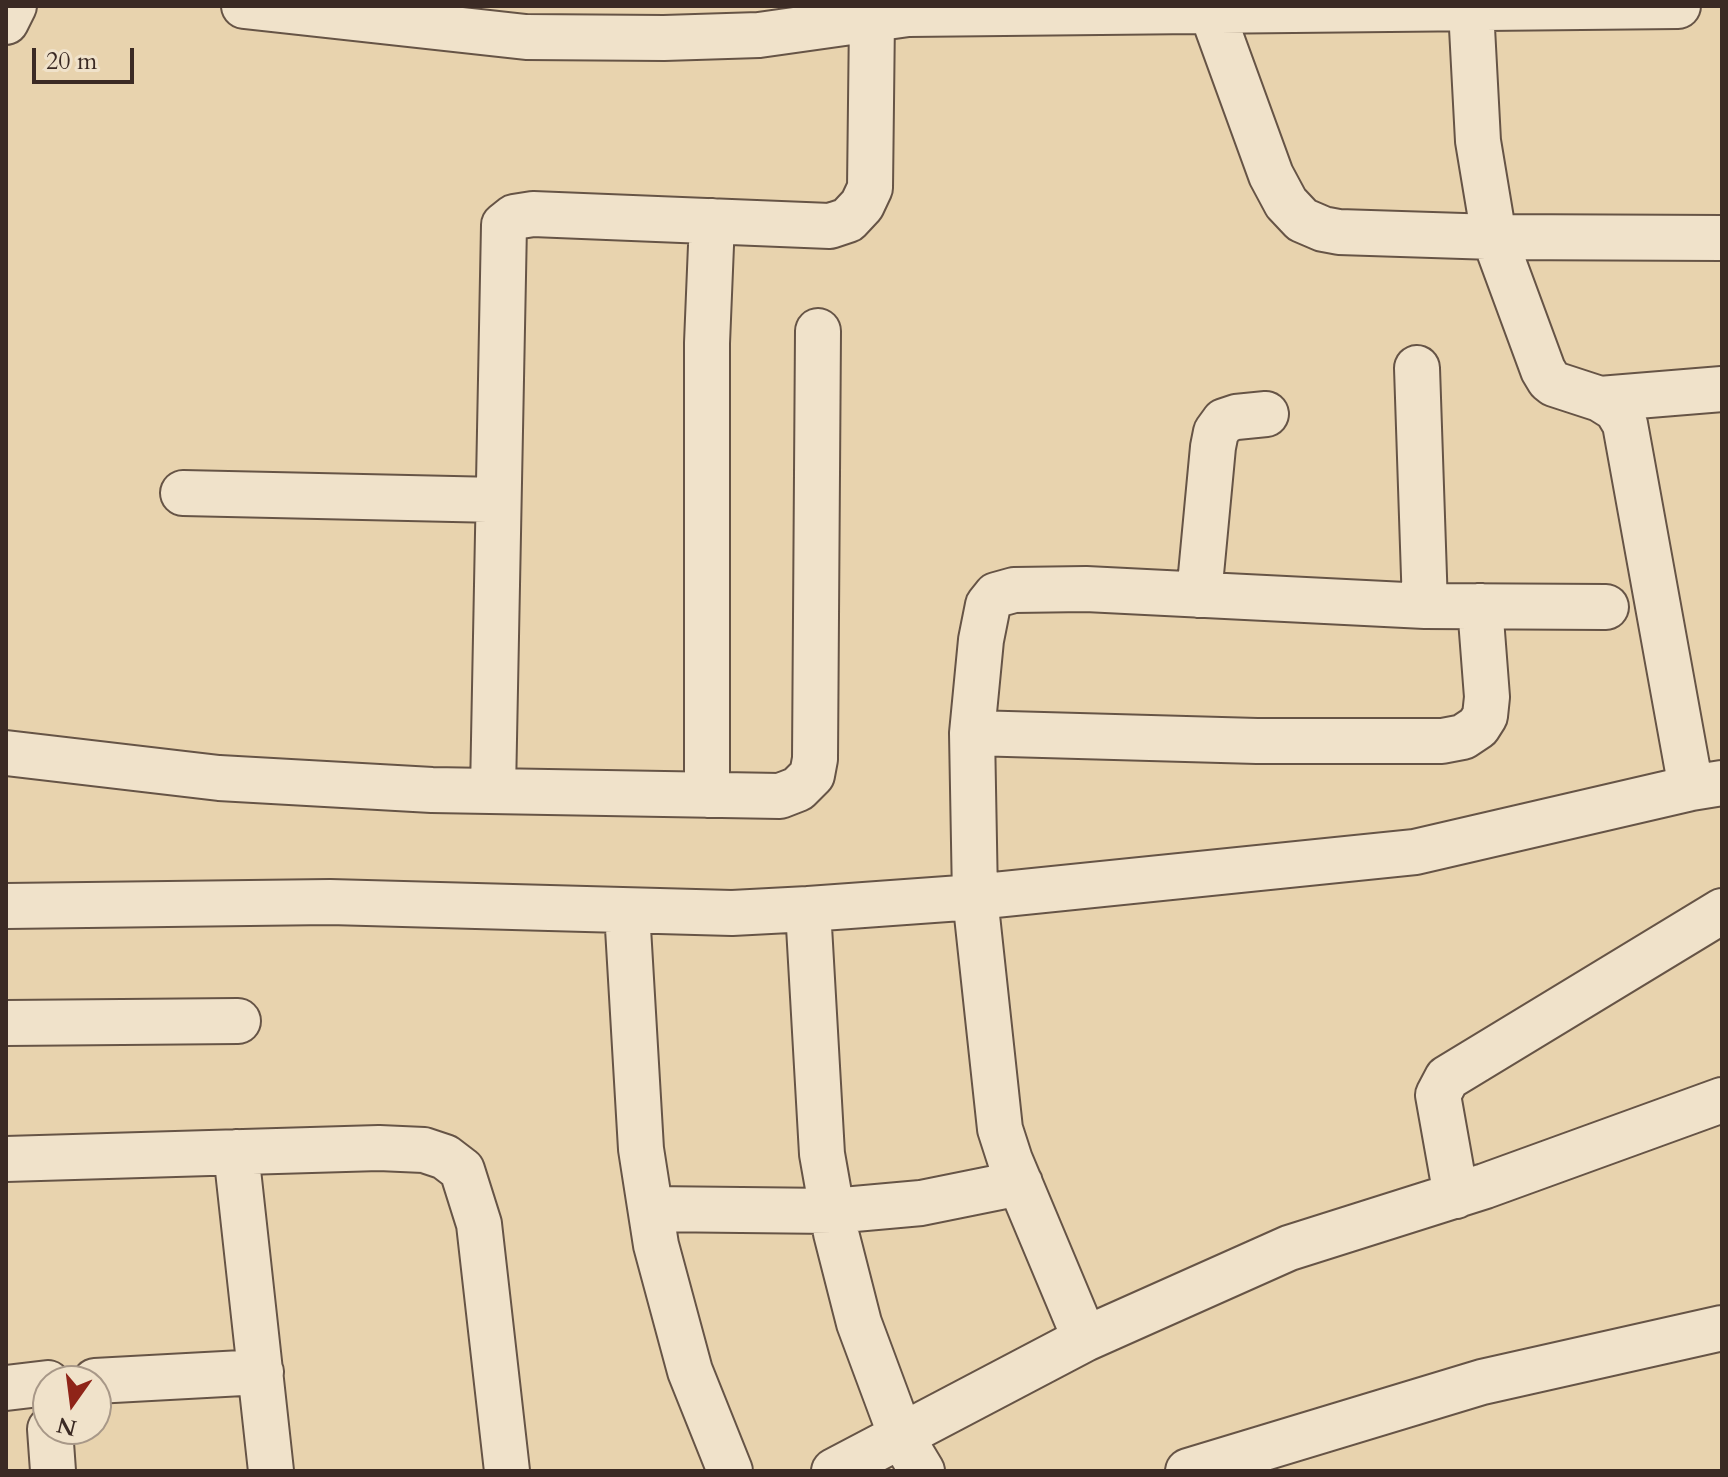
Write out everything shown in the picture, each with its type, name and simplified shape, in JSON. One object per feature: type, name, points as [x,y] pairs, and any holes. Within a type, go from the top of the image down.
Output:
[{"type":"street","points":[[6,22],[14,6]]},
{"type":"street","points":[[244,6],[526,37],[759,35],[908,14],[1235,8],[1678,6]]},
{"type":"street","points":[[1235,8],[1271,175],[1286,203],[1302,220],[1339,232],[1494,237],[1722,238]]},
{"type":"street","points":[[6,906],[330,902],[732,913],[808,909],[975,897],[1415,852],[1706,785],[1625,424],[1616,409],[1600,399],[1549,380],[1494,237],[1478,141],[1471,9]]},
{"type":"street","points":[[493,791],[504,225],[514,217],[533,214],[830,226],[848,220],[862,205],[870,188],[872,18]]},
{"type":"street","points":[[707,795],[707,343],[712,221]]},
{"type":"street","points":[[6,753],[219,778],[432,790],[780,796],[798,789],[812,775],[816,725],[818,331]]},
{"type":"street","points":[[1417,368],[1425,606]]},
{"type":"street","points":[[1600,399],[1722,389]]},
{"type":"street","points":[[1199,595],[1216,432],[1224,421],[1266,414]]},
{"type":"street","points":[[183,493],[498,500]]},
{"type":"street","points":[[1085,1339],[1000,1129],[975,897],[972,733],[981,640],[988,605],[996,595],[1014,590],[1086,589],[1425,606],[1606,607]]},
{"type":"street","points":[[972,733],[1257,741],[1442,741],[1463,737],[1478,727],[1485,716],[1487,697],[1480,606]]},
{"type":"street","points":[[808,909],[822,1154],[832,1211],[859,1323],[911,1454]]},
{"type":"street","points":[[627,911],[641,1149],[651,1209],[666,1283],[690,1371],[730,1471]]},
{"type":"street","points":[[1456,1196],[1438,1095],[1447,1078],[1722,911]]},
{"type":"street","points":[[6,1023],[238,1021]]},
{"type":"street","points":[[834,1471],[911,1454],[1085,1339],[1289,1248],[1456,1196],[1722,1100]]},
{"type":"street","points":[[6,1159],[379,1148],[424,1150],[445,1157],[462,1170],[479,1224],[507,1471]]},
{"type":"street","points":[[236,1152],[271,1471]]},
{"type":"street","points":[[651,1209],[832,1211],[921,1203],[1020,1183]]},
{"type":"street","points":[[1188,1471],[1482,1382],[1722,1328]]},
{"type":"street","points":[[112,1380],[261,1372]]},
{"type":"street","points":[[6,1388],[32,1386]]},
{"type":"street","points":[[51,1445],[53,1471]]}]
